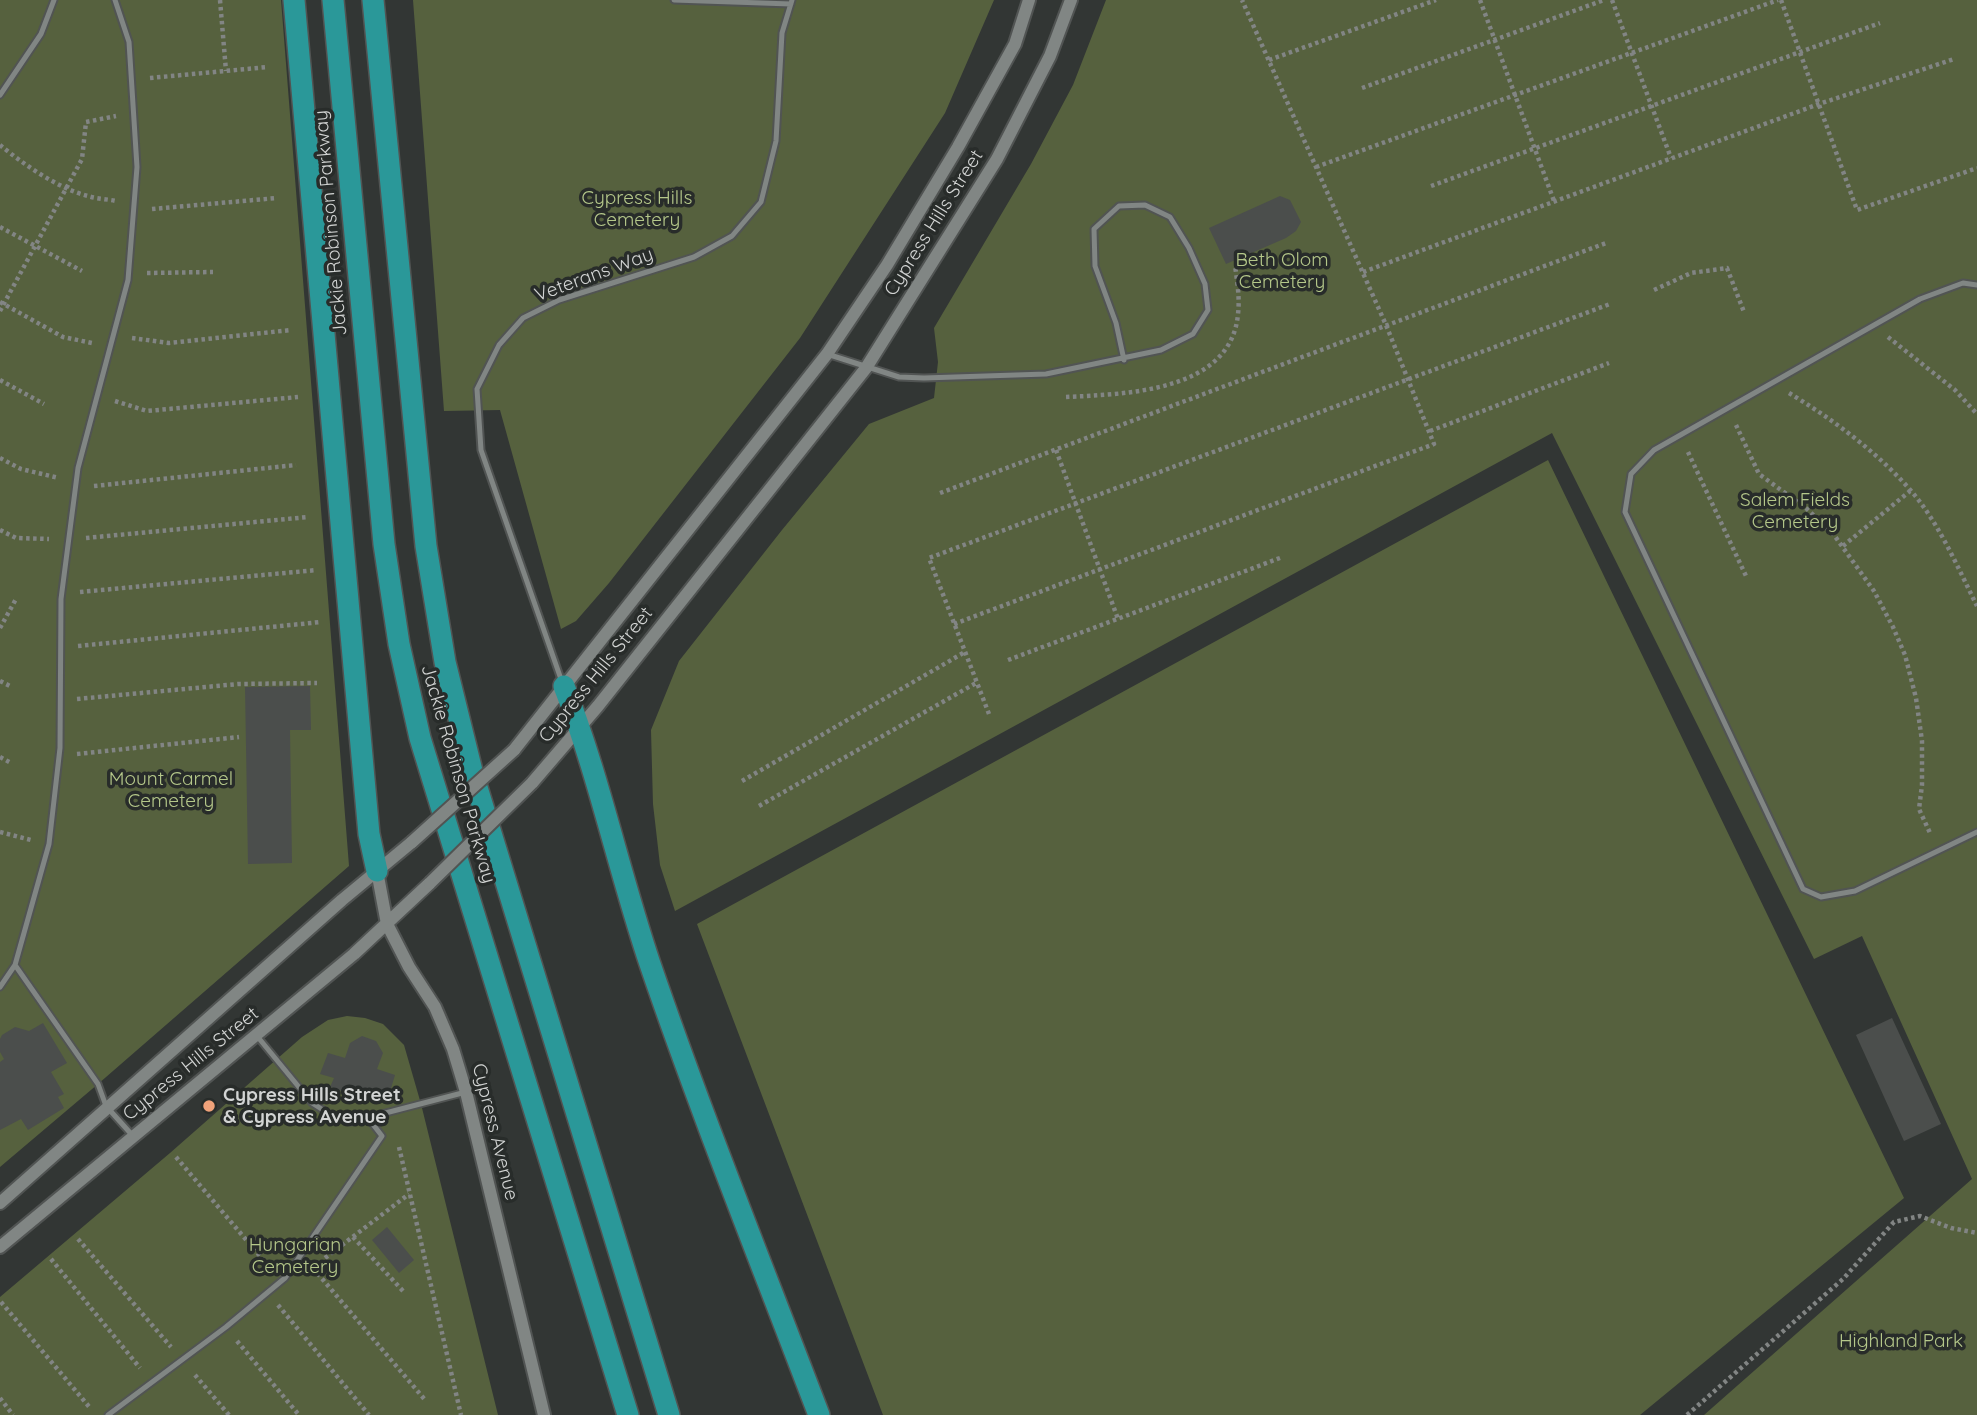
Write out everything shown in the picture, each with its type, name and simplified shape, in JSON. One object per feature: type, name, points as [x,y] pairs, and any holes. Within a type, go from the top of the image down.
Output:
[{"type":"highway","points":[[294,0],[369,834],[377,871]]},
{"type":"highway","name":"Jackie Robinson Parkway","points":[[333,0],[384,544],[399,644],[420,738],[628,1415]]},
{"type":"highway","name":"Jackie Robinson Parkway","points":[[373,0],[420,492],[445,662],[472,771],[668,1415]]},
{"type":"highway","points":[[564,686],[580,727],[623,881],[650,963],[819,1415]]},
{"type":"street","name":"Cypress Hills Street","points":[[0,1203],[514,750],[827,354],[887,265],[958,147],[1015,44],[1029,0]]},
{"type":"street","name":"Cypress Hills Street","points":[[0,1247],[387,924],[532,783],[580,727],[866,368],[997,159],[1050,56],[1071,0]]},
{"type":"street","name":"Cypress Avenue","points":[[377,871],[387,924],[409,967],[435,1007],[453,1049],[466,1092],[544,1415]]},
{"type":"lane","points":[[0,95],[41,34],[54,0]]},
{"type":"lane","points":[[0,987],[15,965],[49,844],[59,755],[62,594],[76,485],[128,273],[137,167],[129,42],[115,0]]},
{"type":"lane","points":[[674,0],[792,2]]},
{"type":"lane","name":"Veterans Way","points":[[564,686],[481,450],[477,390],[499,345],[523,318],[559,300],[694,257],[732,236],[761,202],[776,141],[782,33],[792,2]]},
{"type":"lane","points":[[827,354],[899,377],[924,378],[1046,374],[1124,360],[1161,351],[1193,334],[1208,310],[1205,284],[1189,248],[1170,217],[1145,205],[1119,206],[1094,229],[1095,266],[1116,323],[1124,360]]},
{"type":"lane","points":[[1977,285],[1963,283],[1920,299],[1654,450],[1632,474],[1625,512],[1803,889],[1821,897],[1854,891],[1977,832]]},
{"type":"lane","points":[[15,965],[99,1084],[107,1106],[133,1136]]},
{"type":"lane","points":[[256,1035],[312,1102],[331,1115],[351,1122],[466,1092]]},
{"type":"lane","points":[[108,1415],[226,1327],[281,1281],[382,1136],[368,1118]]},
{"type":"path","points":[[220,0],[226,71]]},
{"type":"path","points":[[954,624],[1434,444],[1386,325],[1242,0]]},
{"type":"path","points":[[1269,60],[1436,0]]},
{"type":"path","points":[[1480,0],[1554,201]]},
{"type":"path","points":[[1362,88],[1604,0]]},
{"type":"path","points":[[1612,0],[1671,158]]},
{"type":"path","points":[[1316,167],[1779,0],[1857,210],[1977,168]]},
{"type":"path","points":[[1432,186],[1880,23]]},
{"type":"path","points":[[1363,272],[1819,104],[1954,59]]},
{"type":"path","points":[[131,80],[268,67]]},
{"type":"path","points":[[0,311],[82,159],[86,122],[134,113]]},
{"type":"path","points":[[0,145],[14,157],[87,196],[134,203]]},
{"type":"path","points":[[133,211],[277,198]]},
{"type":"path","points":[[0,227],[82,271]]},
{"type":"path","points":[[940,493],[1606,243]]},
{"type":"path","points":[[1654,290],[1691,273],[1727,268],[1744,312]]},
{"type":"path","points":[[128,273],[213,272]]},
{"type":"path","points":[[2,303],[63,337],[110,347]]},
{"type":"path","points":[[989,714],[929,558],[1610,304]]},
{"type":"path","points":[[1874,325],[1955,390],[1977,414]]},
{"type":"path","points":[[114,336],[169,343],[291,330]]},
{"type":"path","points":[[1430,431],[1609,363]]},
{"type":"path","points":[[0,380],[44,404]]},
{"type":"path","points":[[1772,383],[1846,431],[1917,498],[1977,606]]},
{"type":"path","points":[[97,396],[147,411],[298,397]]},
{"type":"path","points":[[1728,408],[1759,474],[1807,509],[1843,546],[1874,591],[1905,656],[1916,698],[1922,741],[1919,809],[1926,826]]},
{"type":"path","points":[[1680,435],[1746,576]]},
{"type":"path","points":[[1056,450],[1118,619]]},
{"type":"path","points":[[0,458],[21,469],[76,485],[296,465]]},
{"type":"path","points":[[1843,546],[1910,491]]},
{"type":"path","points":[[0,530],[16,538],[69,540],[309,517]]},
{"type":"path","points":[[1008,660],[1280,558]]},
{"type":"path","points":[[62,594],[317,570]]},
{"type":"path","points":[[0,628],[16,599]]},
{"type":"path","points":[[61,648],[321,622]]},
{"type":"path","points":[[742,782],[965,652]]},
{"type":"path","points":[[0,681],[10,686]]},
{"type":"path","points":[[61,701],[238,684],[317,683]]},
{"type":"path","points":[[759,806],[976,683]]},
{"type":"path","points":[[59,755],[239,737]]},
{"type":"path","points":[[0,757],[11,763]]},
{"type":"path","points":[[0,832],[49,844]]},
{"type":"path","points":[[391,1112],[461,1415]]},
{"type":"path","points":[[176,1157],[281,1281],[293,1282],[409,1194]]},
{"type":"path","points":[[1686,1415],[1843,1279],[1894,1223],[1920,1216],[1951,1228],[1977,1233]]},
{"type":"path","points":[[353,1237],[403,1291]]},
{"type":"path","points":[[78,1239],[229,1415]]},
{"type":"path","points":[[51,1259],[151,1382]]},
{"type":"path","points":[[313,1267],[426,1401]]},
{"type":"path","points":[[267,1292],[369,1415]]},
{"type":"path","points":[[1,1301],[96,1415]]},
{"type":"path","points":[[226,1327],[299,1415]]},
{"type":"path","points":[[0,1398],[13,1415]]},
{"type":"green space","name":"Mount Carmel Cemetery","points":[[0,0],[281,0],[349,866],[0,1167]]},
{"type":"green space","name":"Cypress Hills Cemetery","points":[[413,0],[994,0],[945,113],[800,338],[609,583],[576,621],[561,629],[500,410],[444,411]]},
{"type":"green space","name":"Beth Olom Cemetery","points":[[1106,0],[1977,0],[1977,1415],[1704,1415],[1972,1179],[1862,936],[1814,959],[1552,433],[675,911],[660,865],[653,804],[651,730],[679,661],[869,424],[934,398],[938,362],[934,328],[1031,164],[1073,85]]},
{"type":"green space","points":[[1548,460],[1904,1198],[1640,1415],[883,1415],[697,924]]},
{"type":"green space","name":"Hungarian Cemetery","points":[[347,1016],[383,1024],[404,1045],[498,1415],[0,1415],[0,1297],[302,1037],[328,1020]]},
{"type":"building","points":[[1280,196],[1290,200],[1301,222],[1296,231],[1226,264],[1209,228]]},
{"type":"building","points":[[310,686],[311,730],[290,730],[292,863],[248,864],[245,687]]},
{"type":"building","points":[[1892,1018],[1941,1124],[1904,1141],[1856,1035]]},
{"type":"building","points":[[43,1023],[67,1063],[51,1072],[64,1094],[58,1097],[64,1108],[28,1130],[21,1119],[0,1130],[0,1062],[4,1059],[0,1052],[0,1039],[15,1027],[29,1031]]},
{"type":"building","points":[[362,1036],[376,1041],[383,1053],[377,1069],[395,1075],[389,1095],[376,1091],[372,1102],[330,1087],[334,1078],[320,1074],[328,1053],[345,1058],[350,1043]]},
{"type":"building","points":[[387,1227],[414,1260],[399,1273],[372,1240]]},
{"type":"place","name":"Cypress Hills Street & Cypress Avenue","points":[[209,1106]]},
{"type":"park label","name":"Salem Fields Cemetery","points":[[1795,511]]},
{"type":"park label","name":"Highland Park","points":[[1901,1341]]}]
